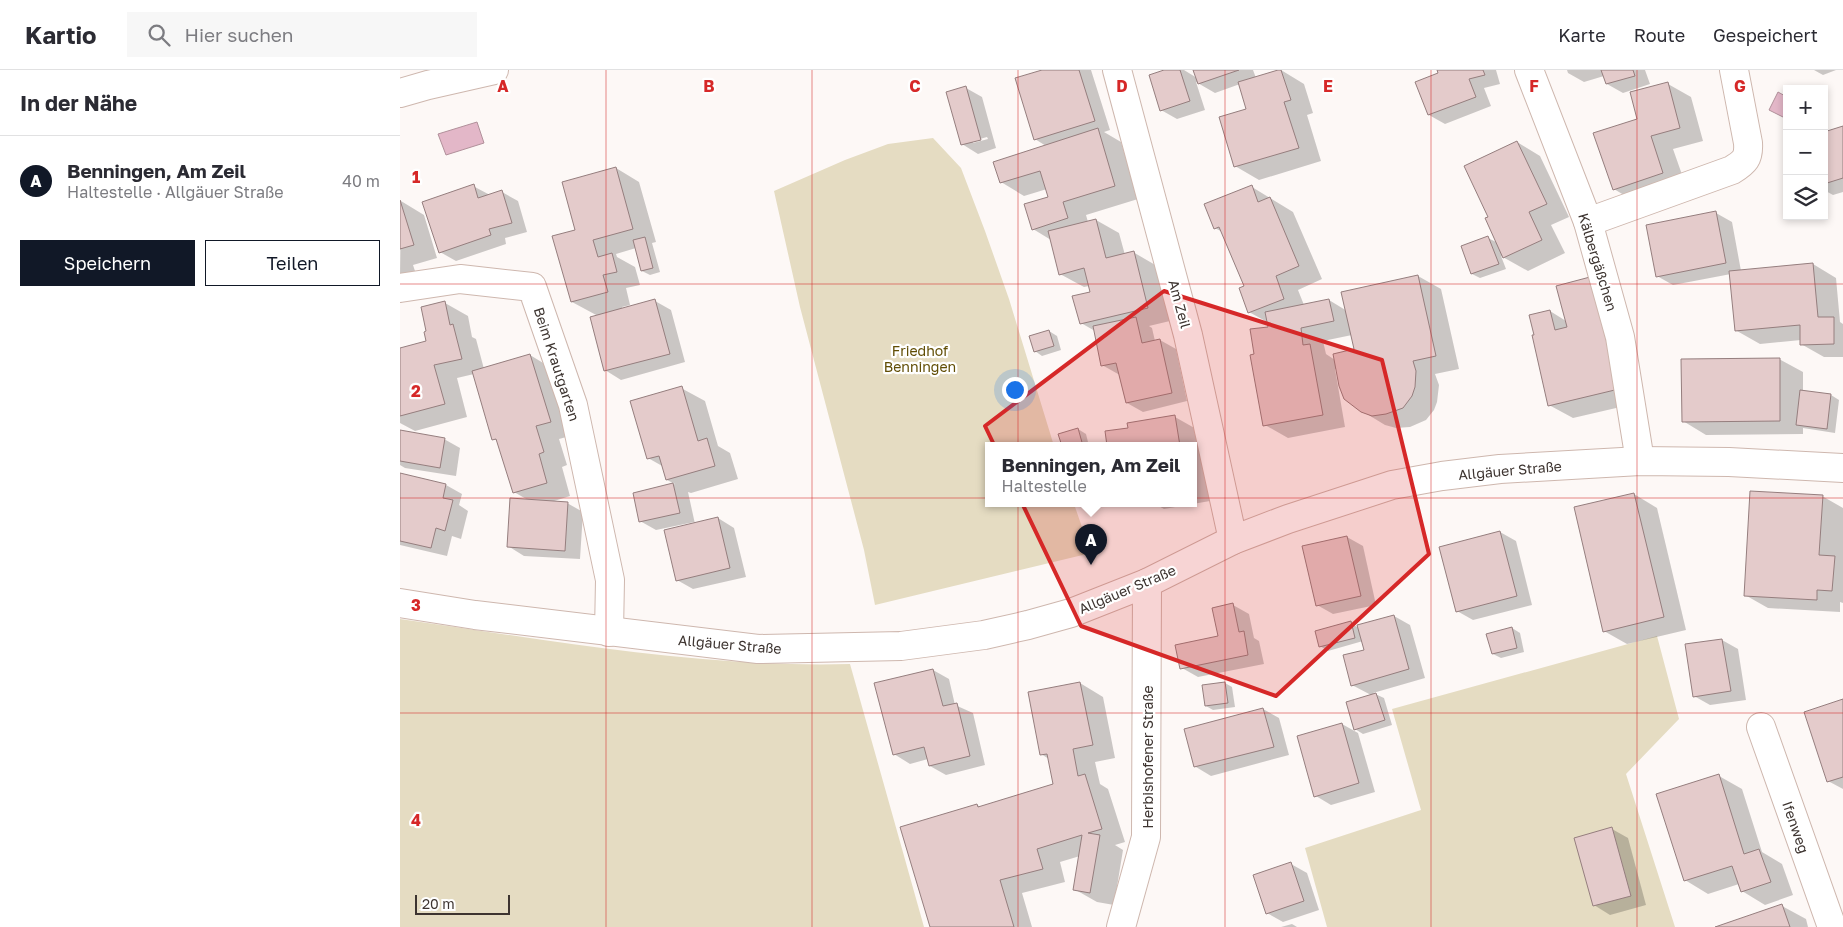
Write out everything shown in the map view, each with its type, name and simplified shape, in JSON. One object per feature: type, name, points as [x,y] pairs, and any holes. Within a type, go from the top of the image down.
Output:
[{"type":"street","points":[[400,93],[494,70]]},
{"type":"street","name":"Am Zeil","points":[[1118,70],[1188,335],[1233,540]]},
{"type":"street","name":"Kälbergäßchen","points":[[1529,70],[1588,222],[1620,337],[1640,461]]},
{"type":"street","points":[[1588,222],[1732,170],[1742,164],[1749,154],[1734,70]]},
{"type":"street","name":"Beim Krautgarten","points":[[400,288],[460,279],[532,287],[573,405],[610,580],[609,632]]},
{"type":"street","name":"Allgäuer Straße","points":[[400,603],[475,615],[758,649],[900,646],[984,634],[1028,625],[1071,613],[1147,583],[1233,540],[1288,519],[1392,485],[1442,476],[1500,469],[1640,461],[1729,462],[1843,468]]},
{"type":"street","name":"Herbishofener Straße","points":[[1121,927],[1146,837],[1147,583]]},
{"type":"street","name":"Ifenweg","points":[[1761,727],[1834,917]]},
{"type":"highlighted area","points":[[1164,291],[1382,360],[1429,554],[1276,696],[1081,626],[985,426]]},
{"type":"green space","name":"Friedhof Benningen","points":[[933,138],[961,168],[1009,299],[1053,442],[985,442],[985,507],[1075,507],[1091,553],[875,605],[864,550],[800,307],[774,191],[845,160],[888,144]]},
{"type":"green space","points":[[400,619],[568,644],[681,657],[737,662],[850,664],[924,927],[400,927]]},
{"type":"green space","points":[[1657,636],[1679,719],[1626,774],[1675,927],[1327,927],[1305,848],[1421,810],[1392,709]]},
{"type":"shaded area","points":[[1778,92],[1783,95],[1783,117],[1769,110]]},
{"type":"shaded area","points":[[477,122],[484,143],[446,155],[438,134]]},
{"type":"building","points":[[1042,70],[1079,70],[1095,121],[1034,140],[1015,78]]},
{"type":"building","points":[[1164,70],[1180,70],[1190,101],[1160,111],[1149,75]]},
{"type":"building","points":[[1193,70],[1239,70],[1198,84]]},
{"type":"building","points":[[1281,70],[1291,100],[1284,102],[1299,148],[1234,167],[1219,117],[1246,109],[1238,82]]},
{"type":"building","points":[[1437,70],[1483,70],[1485,75],[1469,79],[1476,97],[1428,115],[1415,82],[1438,73]]},
{"type":"building","points":[[1601,70],[1633,70],[1635,76],[1606,84]]},
{"type":"building","points":[[1668,82],[1680,128],[1651,136],[1663,173],[1613,190],[1593,133],[1637,119],[1630,92]]},
{"type":"building","points":[[966,86],[981,140],[961,145],[946,92]]},
{"type":"building","points":[[1843,126],[1843,178],[1828,183],[1828,175],[1828,131]]},
{"type":"building","points":[[1098,128],[1115,186],[1063,202],[1068,218],[1032,230],[1024,204],[1048,197],[1040,171],[1000,183],[993,162]]},
{"type":"building","points":[[1517,141],[1547,204],[1529,212],[1542,240],[1503,258],[1485,218],[1488,217],[1464,166]]},
{"type":"building","points":[[616,167],[633,229],[593,240],[598,257],[612,253],[617,272],[603,275],[608,292],[571,302],[552,236],[575,230],[562,182]]},
{"type":"building","points":[[474,184],[478,198],[502,190],[512,223],[489,229],[491,235],[439,253],[422,202]]},
{"type":"building","points":[[1252,185],[1258,202],[1270,197],[1299,266],[1276,276],[1284,299],[1248,313],[1239,288],[1244,286],[1219,227],[1214,229],[1204,204]]},
{"type":"building","points":[[400,200],[414,245],[400,249]]},
{"type":"building","points":[[1716,211],[1726,263],[1656,277],[1646,225]]},
{"type":"building","points":[[1096,219],[1106,258],[1134,251],[1148,308],[1080,324],[1072,296],[1090,292],[1084,268],[1059,275],[1048,231]]},
{"type":"building","points":[[1488,236],[1499,264],[1471,274],[1461,246]]},
{"type":"building","points":[[645,237],[653,268],[641,271],[633,240]]},
{"type":"building","points":[[1813,263],[1818,317],[1834,317],[1834,344],[1800,345],[1800,325],[1735,331],[1729,271]]},
{"type":"building","points":[[1418,275],[1436,356],[1413,361],[1416,371],[1415,387],[1412,396],[1403,408],[1386,414],[1372,416],[1361,412],[1344,399],[1339,386],[1333,354],[1354,349],[1341,292]]},
{"type":"building","points":[[1590,277],[1619,389],[1548,406],[1529,315],[1550,310],[1555,330],[1567,327],[1556,286]]},
{"type":"building","points":[[655,299],[670,354],[604,371],[590,317]]},
{"type":"building","points":[[1329,299],[1334,321],[1301,328],[1303,345],[1310,344],[1323,415],[1263,426],[1250,355],[1254,354],[1250,329],[1268,327],[1265,312]]},
{"type":"building","points":[[445,301],[450,325],[453,324],[462,359],[434,365],[445,404],[400,416],[400,348],[426,341],[421,307]]},
{"type":"building","points":[[1136,317],[1142,343],[1160,339],[1172,393],[1126,403],[1116,363],[1101,366],[1093,326]]},
{"type":"building","points":[[1049,330],[1054,346],[1034,352],[1029,336]]},
{"type":"building","points":[[530,354],[551,422],[536,426],[544,452],[539,454],[547,483],[513,493],[496,439],[492,440],[472,371]]},
{"type":"building","points":[[1780,358],[1780,421],[1682,422],[1681,359]]},
{"type":"building","points":[[682,386],[698,441],[707,438],[715,466],[666,480],[659,456],[647,459],[630,401]]},
{"type":"building","points":[[1800,390],[1831,394],[1827,429],[1796,425]]},
{"type":"building","points":[[1175,415],[1179,442],[1106,442],[1105,431],[1128,428],[1127,423]]},
{"type":"building","points":[[1078,428],[1082,442],[1061,442],[1058,434]]},
{"type":"building","points":[[400,430],[445,438],[440,468],[400,461]]},
{"type":"building","points":[[400,473],[446,484],[443,498],[453,500],[445,531],[436,528],[431,548],[400,541]]},
{"type":"building","points":[[673,483],[680,513],[639,522],[633,493]]},
{"type":"building","points":[[1750,491],[1823,495],[1819,555],[1835,556],[1832,591],[1817,590],[1817,600],[1744,596]]},
{"type":"building","points":[[1634,493],[1664,617],[1603,632],[1574,507]]},
{"type":"building","points":[[510,498],[568,502],[565,551],[507,547]]},
{"type":"building","points":[[718,517],[730,568],[676,581],[664,530]]},
{"type":"building","points":[[1500,531],[1517,596],[1456,612],[1439,547]]},
{"type":"building","points":[[1347,536],[1361,596],[1316,606],[1302,546]]},
{"type":"building","points":[[1233,603],[1239,632],[1244,631],[1248,655],[1180,669],[1175,645],[1218,636],[1212,608]]},
{"type":"building","points":[[1394,615],[1409,669],[1351,686],[1343,655],[1364,650],[1357,625]]},
{"type":"building","points":[[1351,621],[1355,638],[1319,647],[1315,631]]},
{"type":"building","points":[[1512,627],[1517,648],[1492,654],[1486,634]]},
{"type":"building","points":[[1722,639],[1731,691],[1693,697],[1685,644]]},
{"type":"building","points":[[933,669],[943,706],[957,703],[970,756],[929,766],[924,747],[893,755],[874,683]]},
{"type":"building","points":[[1080,682],[1093,745],[1073,749],[1078,776],[1085,774],[1102,829],[1088,833],[1100,835],[1090,893],[1073,890],[1082,835],[1037,849],[1043,869],[1000,880],[1014,927],[930,927],[900,827],[977,804],[978,807],[1053,784],[1047,754],[1040,755],[1028,692]]},
{"type":"building","points":[[1225,682],[1228,703],[1205,706],[1202,685]]},
{"type":"building","points":[[1376,693],[1385,720],[1354,730],[1346,702]]},
{"type":"building","points":[[1843,699],[1843,777],[1827,782],[1804,712]]},
{"type":"building","points":[[1263,708],[1274,747],[1194,767],[1184,729]]},
{"type":"building","points":[[1342,723],[1359,783],[1314,797],[1297,736]]},
{"type":"building","points":[[1719,774],[1744,854],[1759,849],[1771,882],[1741,892],[1732,866],[1684,881],[1656,794]]},
{"type":"building","points":[[1612,827],[1631,896],[1593,906],[1574,838]]},
{"type":"building","points":[[1291,862],[1304,901],[1266,914],[1253,875]]},
{"type":"building","points":[[1782,904],[1790,927],[1715,927]]},
{"type":"place","name":"Benningen, Am Zeil","points":[[1091,565]]}]
